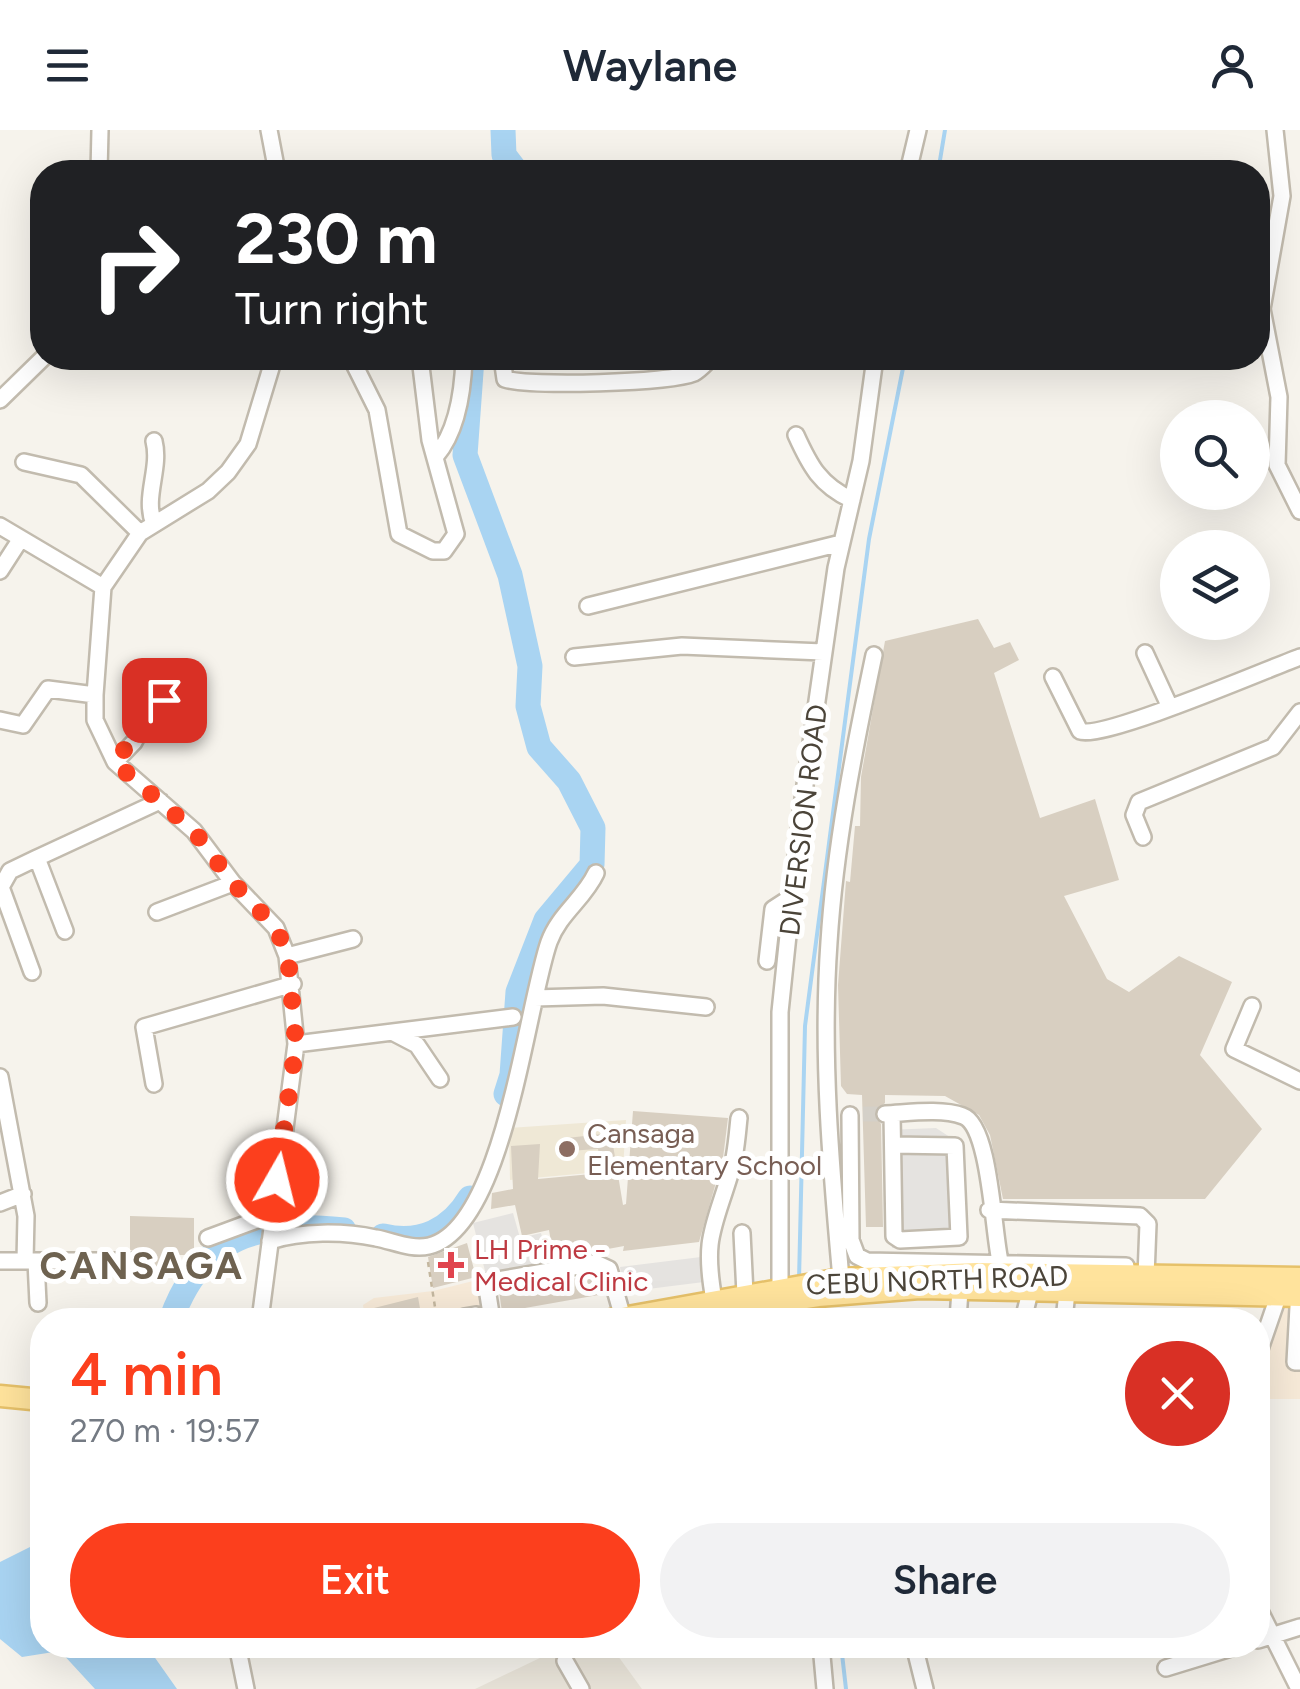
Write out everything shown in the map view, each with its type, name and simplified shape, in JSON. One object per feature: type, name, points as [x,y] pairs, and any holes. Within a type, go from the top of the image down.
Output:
[{"type":"main road","name":"CEBU NORTH ROAD","points":[[738,1308],[785,1299],[841,1278],[976,1274],[1293,1288]]},
{"type":"main road","name":"CEBU NORTH ROAD","points":[[817,1289],[1067,1292],[1146,1279]]},
{"type":"main road","name":"CEBU NORTH ROAD","points":[[673,1308],[746,1294],[785,1299]]},
{"type":"main road","points":[[0,1396],[30,1399]]},
{"type":"main road","points":[[0,1410],[30,1411]]},
{"type":"street","points":[[99,160],[100,130]]},
{"type":"street","points":[[269,130],[275,160]]},
{"type":"street","points":[[911,160],[918,130]]},
{"type":"street","points":[[1270,264],[1282,196],[1275,130]]},
{"type":"street","points":[[1270,350],[1279,397],[1278,465],[1300,511]]},
{"type":"street","points":[[0,400],[31,370]]},
{"type":"street","points":[[261,1308],[296,1044],[288,956],[276,928],[233,883],[194,831],[114,762],[96,720],[95,695],[102,587],[147,528],[208,491],[228,472],[248,444],[270,370]]},
{"type":"street","points":[[357,370],[377,410],[399,534],[433,551],[451,546],[456,534],[430,440],[421,370]]},
{"type":"street","points":[[436,456],[447,444],[462,370]]},
{"type":"street","points":[[504,370],[505,379],[552,382],[674,378],[698,370]]},
{"type":"street","name":"DIVERSION ROAD","points":[[785,1299],[780,1012],[824,652],[873,370]]},
{"type":"street","points":[[796,435],[812,472],[833,491],[852,500]]},
{"type":"street","points":[[147,528],[158,456],[154,441]]},
{"type":"street","points":[[24,462],[81,475],[147,528]]},
{"type":"street","points":[[0,526],[102,587]]},
{"type":"street","points":[[0,572],[20,540]]},
{"type":"street","points":[[588,606],[841,543]]},
{"type":"street","points":[[574,656],[682,646],[824,652]]},
{"type":"street","points":[[1144,653],[1169,705]]},
{"type":"street","points":[[841,1278],[828,1113],[829,942],[844,818],[874,655]]},
{"type":"street","points":[[1053,677],[1080,731],[1090,735],[1126,726],[1169,705],[1300,658]]},
{"type":"street","points":[[0,720],[24,725],[48,689],[95,695]]},
{"type":"street","points":[[114,762],[134,742],[155,702],[176,703]]},
{"type":"street","points":[[1142,837],[1134,815],[1139,802],[1273,747],[1300,712]]},
{"type":"street","points":[[32,972],[1,887],[10,871],[160,801]]},
{"type":"street","points":[[37,858],[65,931]]},
{"type":"street","points":[[208,1238],[271,1228],[425,1247],[447,1238],[479,1200],[509,1106],[554,928],[596,874]]},
{"type":"street","points":[[156,912],[233,883]]},
{"type":"street","points":[[767,961],[773,909],[793,896]]},
{"type":"street","points":[[288,956],[353,939]]},
{"type":"street","points":[[154,1084],[142,1040],[144,1027],[293,984]]},
{"type":"street","points":[[534,998],[603,996],[706,1007]]},
{"type":"street","points":[[1252,1006],[1234,1049],[1300,1081]]},
{"type":"street","points":[[296,1044],[513,1016]]},
{"type":"street","points":[[394,1033],[417,1045],[440,1079]]},
{"type":"street","points":[[0,1077],[23,1194],[38,1303]]},
{"type":"street","points":[[828,1113],[856,1114],[852,1240],[857,1256],[867,1261],[1000,1261],[1146,1279],[1148,1224],[1140,1216],[989,1210]]},
{"type":"street","points":[[899,1144],[955,1146],[960,1235],[896,1239],[891,1218],[899,1144],[894,1114],[961,1115],[977,1128],[988,1172],[989,1210],[1000,1261]]},
{"type":"street","points":[[714,1300],[707,1262],[713,1214],[731,1173],[739,1118]]},
{"type":"street","points":[[0,1203],[23,1194]]},
{"type":"street","points":[[742,1233],[746,1294]]},
{"type":"street","points":[[0,1261],[138,1261]]},
{"type":"street","points":[[490,1308],[486,1282],[596,1263],[609,1269],[615,1308]]},
{"type":"street","points":[[1270,1332],[1293,1288]]},
{"type":"street","points":[[1293,1288],[1295,1362],[1300,1362]]},
{"type":"street","points":[[959,1308],[960,1290]]},
{"type":"street","points":[[1026,1308],[1030,1292]]},
{"type":"street","points":[[1065,1308],[1067,1292]]},
{"type":"street","points":[[1270,1636],[1300,1627]]},
{"type":"street","points":[[1270,1628],[1299,1689]]},
{"type":"street","points":[[239,1658],[246,1689]]},
{"type":"street","points":[[821,1658],[825,1689]]},
{"type":"street","points":[[917,1658],[925,1689]]},
{"type":"street","points":[[1166,1668],[1199,1658]]},
{"type":"street","points":[[565,1661],[581,1689]]},
{"type":"path","points":[[425,1247],[435,1308]]},
{"type":"shaded area","name":"Cansaga Elementary School","points":[[626,1120],[623,1170],[510,1180],[509,1128]]},
{"type":"shaded area","points":[[936,1128],[956,1141],[963,1162],[965,1246],[892,1248],[887,1130]]},
{"type":"shaded area","points":[[513,1213],[520,1238],[541,1233],[549,1264],[487,1279],[473,1223]]},
{"type":"shaded area","points":[[701,1257],[704,1282],[624,1292],[620,1267]]},
{"type":"shaded area","points":[[485,1278],[491,1308],[363,1308],[374,1298],[433,1291]]},
{"type":"shaded area","points":[[1281,1308],[1300,1308],[1300,1399],[1270,1399],[1270,1339]]},
{"type":"shaded area","points":[[540,1658],[619,1658],[642,1689],[475,1689]]},
{"type":"water","points":[[30,1547],[30,1656],[22,1657],[0,1639],[0,1562]]},
{"type":"water","points":[[66,1658],[155,1658],[177,1689],[95,1689]]},
{"type":"building","points":[[978,619],[994,648],[1010,642],[1019,660],[994,673],[1040,818],[1095,799],[1119,880],[1064,896],[1107,979],[1129,992],[1179,956],[1232,982],[1200,1055],[1262,1129],[1205,1199],[1003,1199],[990,1135],[979,1115],[945,1096],[885,1095],[885,1103],[874,1114],[881,1124],[883,1227],[866,1227],[862,1095],[847,1094],[841,1086],[838,985],[846,881],[850,882],[855,826],[860,826],[861,777],[885,641]]},
{"type":"building","points":[[633,1111],[728,1118],[723,1158],[699,1242],[623,1251],[624,1246],[554,1259],[549,1230],[522,1236],[515,1205],[491,1209],[492,1193],[513,1189],[511,1146],[540,1144],[538,1179],[602,1173],[598,1149],[568,1151],[567,1138],[611,1133],[623,1205],[626,1204]]},
{"type":"building","points":[[130,1216],[194,1218],[194,1255],[170,1255],[170,1277],[147,1277],[147,1255],[130,1250]]},
{"type":"building","name":"LH Prime - Medical Clinic","points":[[467,1243],[476,1277],[433,1288],[428,1257]]},
{"type":"building","points":[[594,1275],[600,1278],[604,1294],[525,1308],[501,1308],[499,1291]]},
{"type":"building","points":[[418,1297],[420,1308],[374,1308]]},
{"type":"waterway","points":[[503,130],[508,160]]},
{"type":"waterway","points":[[940,160],[945,130]]},
{"type":"waterway","points":[[471,370],[465,455],[510,575],[530,666],[528,706],[539,747],[569,781],[593,828],[592,865],[546,920],[518,992],[512,1075],[506,1094]]},
{"type":"waterway","points":[[799,1280],[805,1026],[869,539],[903,370]]},
{"type":"waterway","points":[[383,1236],[410,1238],[433,1232],[454,1219],[470,1198]]},
{"type":"waterway","points":[[176,1308],[199,1268],[237,1239],[285,1228],[344,1230]]},
{"type":"waterway","points":[[801,1304],[801,1308]]},
{"type":"waterway","points":[[842,1658],[846,1689]]},
{"type":"tunnel","points":[[863,1114],[885,1114]]},
{"type":"place","name":"Cansaga Elementary School","points":[[567,1149]]},
{"type":"place","name":"LH Prime - Medical Clinic","points":[[451,1265]]},
{"type":"district","name":"CANSAGA","points":[[142,1266]]},
{"type":"route","points":[[164,700],[155,702],[134,742],[114,762],[194,831],[233,883],[276,928],[288,956],[296,1044],[277,1180]]}]
